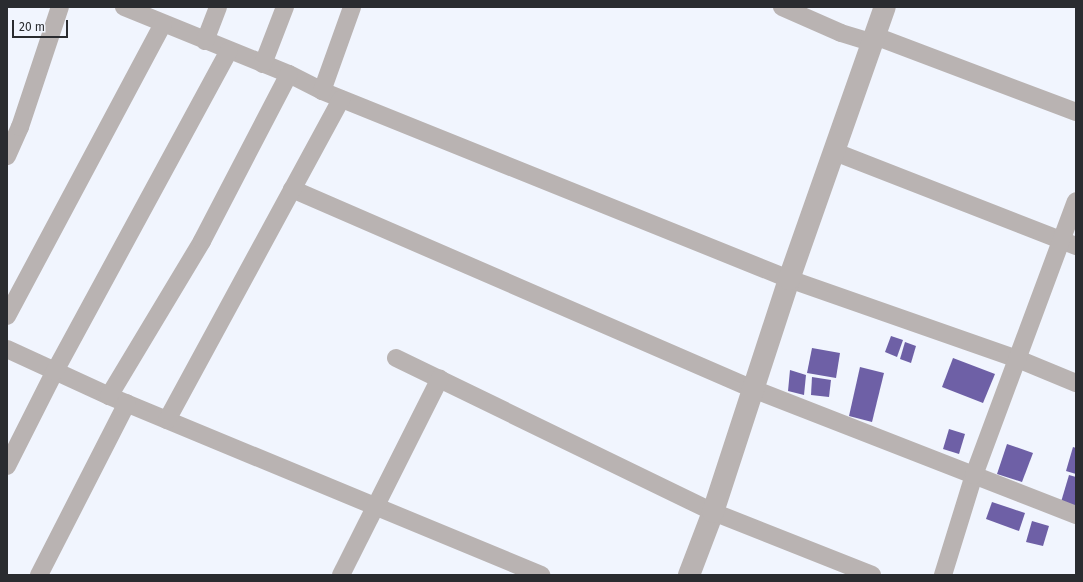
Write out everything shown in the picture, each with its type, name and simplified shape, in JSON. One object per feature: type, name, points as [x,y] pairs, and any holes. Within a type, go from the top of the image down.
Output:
[{"type":"street","points":[[7,156],[20,127],[60,7]]},
{"type":"street","points":[[124,7],[144,11],[163,24],[289,74],[341,99],[789,279],[1018,360],[1076,383]]},
{"type":"street","points":[[205,41],[218,7]]},
{"type":"street","points":[[263,64],[285,7]]},
{"type":"street","points":[[322,91],[352,7]]},
{"type":"street","points":[[782,7],[841,33],[874,40],[1076,112]]},
{"type":"street","points":[[689,575],[713,512],[789,279],[885,7]]},
{"type":"street","points":[[7,316],[163,24]]},
{"type":"street","points":[[7,466],[55,371],[229,51]]},
{"type":"street","points":[[109,396],[202,241],[289,74]]},
{"type":"street","points":[[167,420],[341,99]]},
{"type":"street","points":[[835,152],[1069,243]]},
{"type":"street","points":[[292,189],[753,389],[1076,515]]},
{"type":"street","points":[[942,575],[974,475],[1018,360],[1069,243],[1076,201]]},
{"type":"street","points":[[7,349],[109,396],[541,575]]},
{"type":"street","points":[[396,358],[440,378],[713,512],[872,575]]},
{"type":"street","points":[[341,575],[440,378]]},
{"type":"street","points":[[39,575],[127,403]]},
{"type":"building","points":[[891,336],[903,340],[897,357],[885,352]]},
{"type":"building","points":[[905,342],[916,346],[911,363],[900,359]]},
{"type":"building","points":[[812,348],[840,353],[836,378],[807,373]]},
{"type":"building","points":[[953,358],[995,374],[983,403],[942,387]]},
{"type":"building","points":[[860,367],[884,373],[872,422],[849,416]]},
{"type":"building","points":[[790,370],[806,375],[804,395],[788,391]]},
{"type":"building","points":[[812,377],[831,380],[829,397],[811,395]]},
{"type":"building","points":[[949,429],[965,434],[959,454],[943,449]]},
{"type":"building","points":[[1007,444],[1033,453],[1022,482],[997,474]]},
{"type":"building","points":[[1073,447],[1076,448],[1076,474],[1066,471]]},
{"type":"building","points":[[1069,475],[1076,477],[1076,507],[1061,502]]},
{"type":"building","points":[[992,502],[1025,513],[1019,531],[986,519]]},
{"type":"building","points":[[1032,521],[1049,526],[1043,546],[1026,542]]}]
